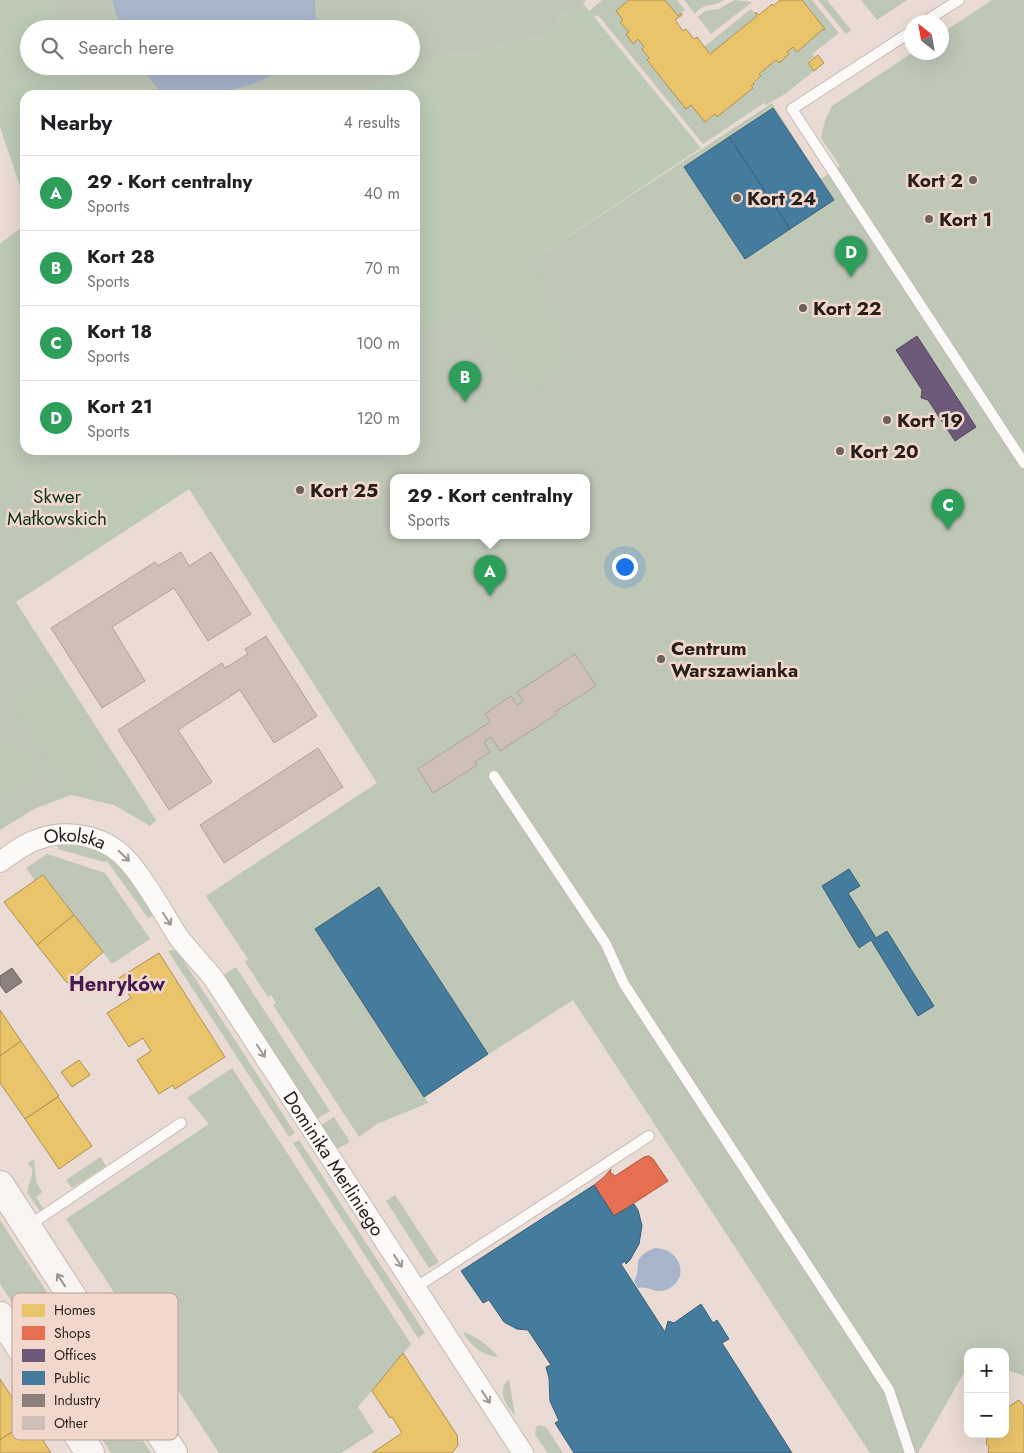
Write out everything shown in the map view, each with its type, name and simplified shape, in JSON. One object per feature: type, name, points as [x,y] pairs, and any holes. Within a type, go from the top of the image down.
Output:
[{"type":"main road","points":[[0,1184],[70,1293]]},
{"type":"main road","points":[[0,1316],[12,1334]]},
{"type":"main road","points":[[81,1440],[90,1453]]},
{"type":"main road","points":[[165,1440],[173,1453]]},
{"type":"street","name":"Okolska","points":[[0,862],[25,845],[39,839],[70,834],[86,836],[110,844],[130,863],[141,878]]},
{"type":"street","name":"Dominika Merliniego","points":[[141,878],[179,937],[214,978],[522,1453]]},
{"type":"lane","points":[[935,15],[959,0]]},
{"type":"lane","points":[[904,36],[792,109],[1024,464]]},
{"type":"lane","points":[[494,776],[606,944],[624,984],[889,1390],[910,1453]]},
{"type":"lane","points":[[27,1226],[181,1123]]},
{"type":"lane","points":[[415,1288],[649,1136]]},
{"type":"green space","points":[[0,0],[49,0],[63,20],[20,20],[20,75],[81,75],[81,90],[20,90],[20,186],[0,127]]},
{"type":"green space","points":[[49,0],[586,0],[583,3],[586,7],[560,15],[553,33],[543,40],[530,39],[498,47],[474,56],[457,54],[420,64],[420,20],[63,20]]},
{"type":"green space","points":[[602,0],[629,0],[616,11],[623,20],[621,22],[629,32],[626,35],[633,43],[638,39],[644,47],[642,49],[649,58],[647,61],[686,108],[691,105],[705,122],[753,88],[751,86],[761,77],[759,74],[776,60],[779,62],[789,54],[787,52],[793,47],[797,52],[825,29],[802,0],[812,0],[839,33],[812,54],[814,57],[807,62],[814,71],[785,94],[766,105],[764,103],[703,144],[598,15],[595,17],[589,11]]},
{"type":"green space","points":[[665,0],[677,0],[685,10],[678,16]]},
{"type":"green space","points":[[684,0],[724,0],[703,7],[695,14]]},
{"type":"green space","points":[[735,0],[752,2],[711,34],[698,17],[705,11],[718,9]]},
{"type":"green space","points":[[818,0],[827,0],[851,30],[846,34]]},
{"type":"green space","points":[[861,0],[907,0],[877,20]]},
{"type":"green space","name":"Centrum Warszawianka","points":[[992,0],[1024,0],[1024,1376],[1009,1370],[1009,1348],[964,1348],[964,1373],[918,1453],[870,1453],[573,1000],[424,1096],[428,1103],[377,1124],[359,1137],[273,1005],[276,1003],[271,995],[268,997],[245,962],[248,959],[206,896],[377,783],[189,489],[16,602],[156,820],[150,826],[114,805],[71,795],[34,809],[0,830],[0,244],[20,229],[20,455],[420,455],[420,236],[505,278],[772,103],[821,179],[840,166],[821,138],[825,120],[832,106],[904,58],[904,60],[949,60],[949,28]]},
{"type":"green space","points":[[586,7],[701,148],[531,261],[563,355],[532,389],[466,305],[420,335],[420,90],[364,90],[397,75],[420,75],[420,64],[427,61],[457,54],[474,56],[498,47],[530,39],[543,40],[553,33],[560,15]]},
{"type":"green space","points":[[751,9],[757,16],[710,54],[704,47]]},
{"type":"green space","points":[[81,75],[397,75],[364,90],[81,90]]},
{"type":"green space","points":[[20,229],[20,455],[181,455],[200,482],[81,559],[75,545],[80,532],[43,481],[29,471],[0,502],[0,244]]},
{"type":"green space","points":[[33,684],[65,687],[80,716],[97,769],[103,797],[84,790],[52,792],[65,777],[25,724],[22,700]]},
{"type":"green space","points":[[0,746],[16,749],[23,754],[35,765],[35,772],[0,799]]},
{"type":"green space","points":[[58,845],[92,848],[110,856],[129,876],[154,915],[148,918],[107,861],[104,862],[58,849]]},
{"type":"green space","points":[[47,854],[105,873],[150,939],[112,964],[43,875],[35,881],[26,868]]},
{"type":"green space","points":[[168,951],[178,952],[295,1133],[289,1137]]},
{"type":"green space","points":[[236,967],[330,1111],[315,1120],[222,976]]},
{"type":"green space","points":[[232,1068],[411,1344],[358,1407],[374,1432],[341,1453],[219,1453],[178,1390],[178,1293],[114,1293],[66,1219],[209,1124],[187,1098]]},
{"type":"green space","points":[[334,1117],[350,1142],[337,1149],[334,1148],[318,1127]]},
{"type":"green space","points":[[299,1140],[425,1333],[418,1338],[293,1143]]},
{"type":"green space","points":[[100,1157],[106,1166],[72,1188],[66,1180]]},
{"type":"green space","points":[[34,1159],[36,1181],[42,1192],[36,1197],[44,1210],[40,1211],[27,1193],[33,1170],[28,1163]]},
{"type":"green space","points":[[395,1195],[439,1262],[429,1268],[386,1201]]},
{"type":"green space","points":[[0,1220],[47,1293],[12,1293],[12,1302],[0,1284]]},
{"type":"green space","points":[[463,1332],[482,1342],[498,1357],[477,1349],[469,1342]]},
{"type":"green space","points":[[509,1379],[515,1416],[508,1407],[503,1393],[503,1388]]},
{"type":"green space","points":[[539,1425],[546,1427],[563,1453],[548,1453],[535,1435],[536,1427]]},
{"type":"green space","points":[[102,1440],[143,1440],[151,1453],[111,1453]]},
{"type":"water","points":[[112,0],[315,0],[316,20],[118,20]]},
{"type":"water","points":[[146,75],[274,75],[253,84],[229,90],[159,90]]},
{"type":"water","points":[[655,1248],[664,1249],[671,1253],[676,1258],[681,1271],[675,1284],[663,1291],[638,1288],[634,1281],[639,1259],[642,1255]]},
{"type":"building: Homes","points":[[629,0],[665,0],[678,16],[681,13],[682,15],[675,20],[683,31],[686,29],[694,39],[697,37],[710,54],[757,16],[756,12],[759,15],[780,0],[802,0],[825,29],[797,52],[793,47],[787,52],[789,54],[779,63],[776,60],[759,74],[761,76],[751,86],[753,88],[717,117],[715,114],[705,122],[691,105],[686,109],[647,60],[649,58],[642,49],[644,47],[638,39],[633,44],[626,34],[629,32],[620,22],[623,20],[616,11]]},
{"type":"building: Homes","points":[[818,55],[824,63],[814,71],[808,63]]},
{"type":"building: Homes","points":[[43,875],[74,915],[37,945],[4,902]]},
{"type":"building: Homes","points":[[74,915],[103,952],[67,983],[37,945]]},
{"type":"building: Homes","points":[[159,953],[225,1057],[175,1089],[173,1085],[159,1094],[137,1060],[151,1051],[143,1038],[129,1047],[107,1013],[131,998],[119,978]]},
{"type":"building: Homes","points":[[0,1010],[21,1041],[0,1056]]},
{"type":"building: Homes","points":[[21,1041],[59,1096],[25,1119],[0,1083],[0,1056]]},
{"type":"building: Homes","points":[[79,1060],[90,1075],[72,1087],[61,1072]]},
{"type":"building: Homes","points":[[58,1097],[92,1146],[59,1169],[25,1119]]},
{"type":"building: Homes","points":[[403,1353],[457,1435],[458,1445],[452,1453],[372,1453],[402,1433],[372,1391]]},
{"type":"building: Homes","points":[[0,1379],[12,1397],[12,1432],[0,1440]]},
{"type":"building: Homes","points":[[1019,1400],[1024,1406],[1024,1453],[988,1453],[989,1446],[986,1444],[987,1438],[1009,1438],[1009,1406]]},
{"type":"building: Homes","points":[[12,1432],[12,1440],[43,1440],[51,1453],[0,1453],[0,1440]]},
{"type":"building: Shops","points":[[649,1156],[668,1181],[614,1216],[594,1185],[611,1169],[610,1172],[615,1176],[644,1157]]},
{"type":"building: Offices","points":[[917,336],[976,427],[955,441],[928,400],[921,398],[922,390],[896,350]]},
{"type":"building: Public","points":[[773,108],[834,200],[790,229],[729,137]]},
{"type":"building: Public","name":"Kort 24","points":[[729,137],[790,229],[745,259],[684,167]]},
{"type":"building: Public","points":[[849,869],[860,886],[848,893],[876,938],[887,931],[934,1006],[918,1016],[871,940],[859,948],[822,886]]},
{"type":"building: Public","points":[[379,887],[488,1054],[424,1097],[315,929]]},
{"type":"building: Public","points":[[594,1185],[614,1216],[634,1204],[638,1210],[642,1226],[639,1244],[630,1260],[626,1264],[625,1261],[621,1264],[665,1332],[668,1321],[674,1323],[701,1304],[713,1323],[717,1320],[729,1339],[722,1343],[792,1453],[574,1453],[555,1423],[559,1421],[550,1401],[549,1378],[546,1367],[551,1365],[528,1330],[517,1329],[504,1322],[489,1300],[483,1303],[461,1271]]},
{"type":"building: Industry","points":[[12,968],[22,982],[6,993],[0,985],[0,976]]},
{"type":"building: Other","points":[[181,552],[189,566],[211,552],[251,614],[208,641],[174,588],[112,627],[145,681],[102,708],[51,628],[155,562],[158,566]]},
{"type":"building: Other","points":[[266,636],[317,716],[274,743],[240,690],[178,730],[212,782],[169,810],[118,730],[222,663],[225,668],[248,654],[245,649]]},
{"type":"building: Other","points":[[575,654],[596,686],[500,751],[491,737],[484,742],[490,752],[475,762],[477,765],[433,793],[418,769],[490,722],[485,714],[511,696],[517,705],[523,701],[517,692]]},
{"type":"building: Other","points":[[318,748],[343,787],[224,863],[200,825]]},
{"type":"tram line","points":[[0,1230],[41,1293]]},
{"type":"tram line","points":[[0,1253],[26,1293]]},
{"type":"tram line","points":[[122,1440],[131,1453]]},
{"type":"tram line","points":[[137,1440],[146,1453]]},
{"type":"place","name":"Kort 2","points":[[973,180]]},
{"type":"place","name":"Kort 24","points":[[737,198]]},
{"type":"place","name":"Kort 1","points":[[929,219]]},
{"type":"place","name":"Kort 21","points":[[851,277]]},
{"type":"place","name":"Kort 22","points":[[803,308]]},
{"type":"place","name":"Kort 28","points":[[465,402]]},
{"type":"place","name":"Kort 19","points":[[887,420]]},
{"type":"place","name":"Kort 20","points":[[840,451]]},
{"type":"place","name":"Kort 25","points":[[300,490]]},
{"type":"place","name":"Kort 18","points":[[948,530]]},
{"type":"place","name":"29 - Kort centralny","points":[[490,596]]},
{"type":"place","name":"Centrum Warszawianka","points":[[661,659]]},
{"type":"district","name":"Henryków","points":[[117,984]]},
{"type":"park label","name":"Skwer Małkowskich","points":[[57,507]]}]
